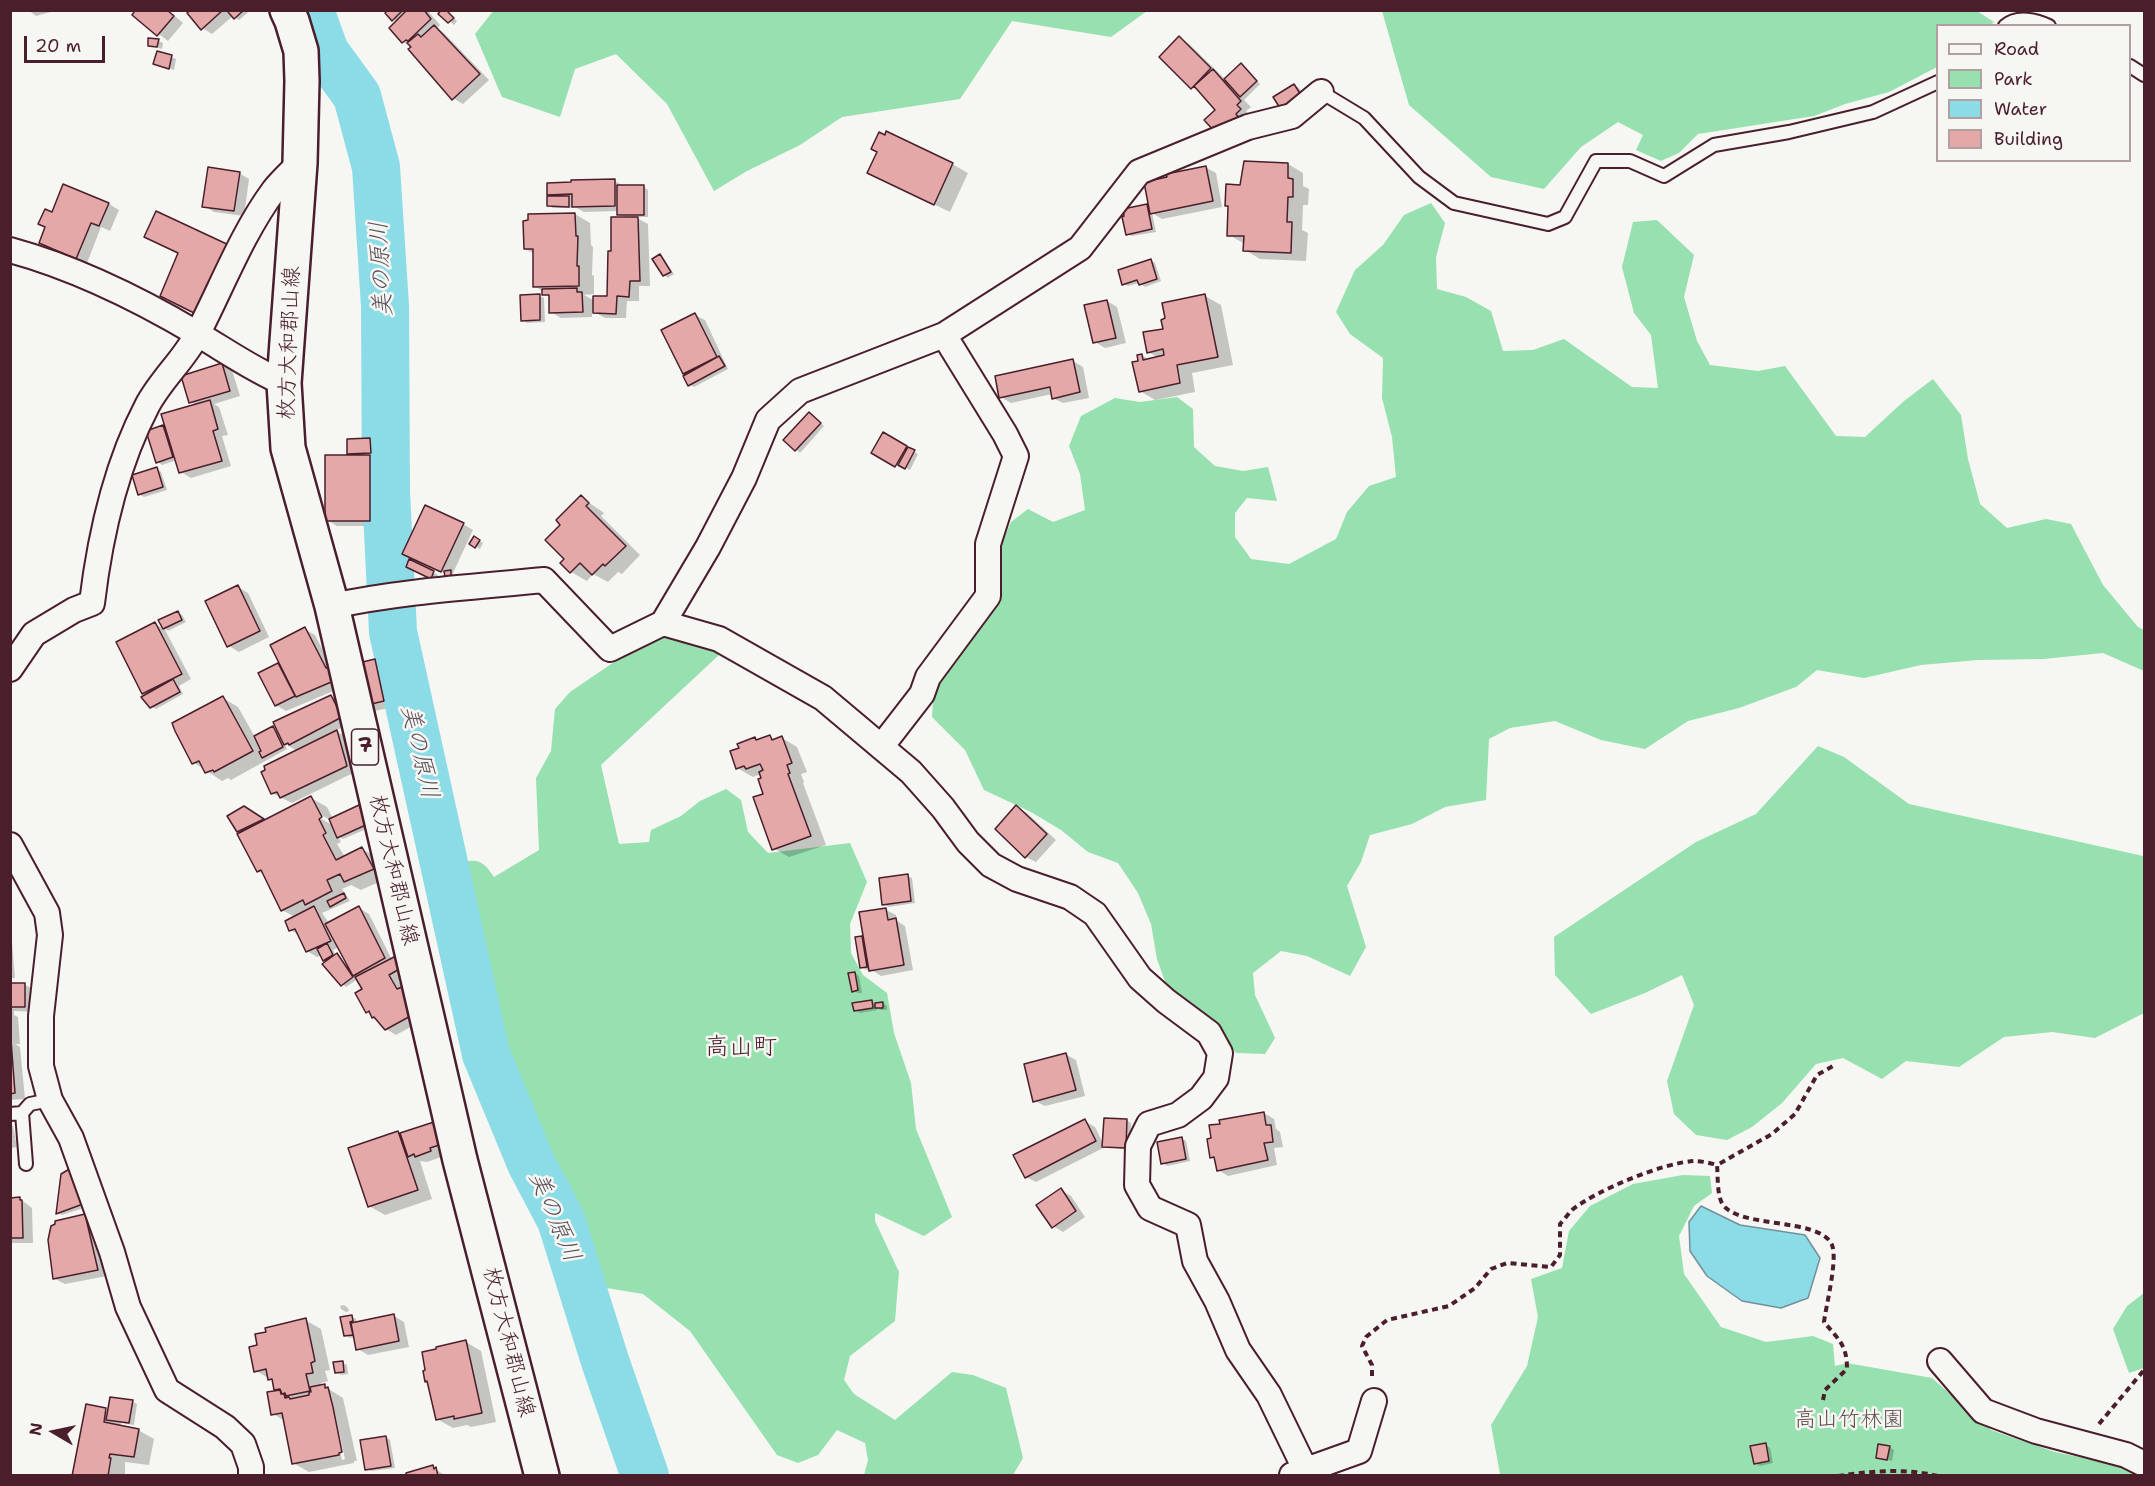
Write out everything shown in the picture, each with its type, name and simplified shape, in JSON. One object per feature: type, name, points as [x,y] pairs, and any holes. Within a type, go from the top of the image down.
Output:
[{"type":"main road","name":"枚方大和郡山線","points":[[287,10],[300,51],[302,81],[300,163],[284,383],[288,448],[332,606],[460,1160],[542,1476]]},
{"type":"street","points":[[332,606],[419,591],[544,580],[610,649],[663,623],[708,547],[739,488],[768,420],[800,391],[944,335],[1080,248],[1139,172],[1248,127],[1292,116],[1321,92]]},
{"type":"street","points":[[10,669],[34,634],[74,610],[92,603],[107,515],[126,453],[148,404],[198,334],[235,255],[274,189],[300,163]]},
{"type":"street","points":[[10,250],[45,260],[125,293],[264,375],[284,383]]},
{"type":"street","points":[[881,747],[922,694],[928,677],[988,596],[988,544],[1016,456],[944,335]]},
{"type":"street","points":[[663,623],[719,639],[823,698],[911,772],[944,808],[968,842],[991,865],[1017,879],[1070,897],[1095,914],[1140,978],[1209,1033],[1220,1053],[1216,1078],[1201,1098],[1178,1115],[1149,1124],[1138,1146],[1137,1185],[1150,1208],[1188,1225],[1195,1261],[1217,1301],[1238,1350],[1269,1395],[1298,1472],[1359,1451],[1374,1401]]},
{"type":"street","points":[[10,845],[46,914],[50,935],[41,1016],[41,1066],[50,1100],[71,1138],[112,1252],[128,1307],[167,1390],[225,1427],[243,1444],[251,1467],[251,1476]]},
{"type":"street","points":[[1940,1361],[1983,1411],[2036,1431],[2126,1455],[2145,1464]]},
{"type":"lane","points":[[2007,24],[2034,19],[2045,24]]},
{"type":"lane","points":[[2131,67],[2145,75]]},
{"type":"lane","points":[[1321,92],[1364,118],[1419,177],[1454,203],[1548,224],[1565,217],[1596,161],[1630,161],[1664,176],[1714,145],[1789,132],[1873,112],[1936,83]]},
{"type":"lane","points":[[26,1164],[16,1113],[30,1104],[50,1100]]},
{"type":"path","points":[[1374,1401],[1372,1365],[1362,1346],[1366,1337],[1387,1320],[1449,1306],[1475,1288],[1491,1269],[1507,1263],[1551,1267],[1560,1255],[1560,1224],[1572,1210],[1644,1173],[1678,1163],[1697,1161],[1717,1165],[1772,1134],[1795,1114],[1817,1075],[1833,1066]]},
{"type":"path","points":[[1717,1165],[1721,1202],[1732,1214],[1819,1232],[1832,1244],[1834,1260],[1824,1322],[1843,1344],[1848,1355],[1847,1369],[1825,1390],[1823,1400]]},
{"type":"path","points":[[2097,1426],[2145,1370]]},
{"type":"path","points":[[1838,1476],[1919,1471],[1938,1476]]},
{"type":"green space","points":[[494,10],[1147,11],[1111,37],[1012,21],[960,99],[842,117],[800,145],[747,171],[714,191],[667,104],[616,54],[575,69],[560,117],[502,97],[475,34]]},
{"type":"green space","points":[[1382,11],[1977,11],[1994,22],[1991,24],[1936,24],[1936,68],[1889,92],[1845,104],[1814,116],[1698,134],[1679,153],[1661,161],[1636,150],[1643,135],[1618,122],[1581,147],[1544,189],[1491,177],[1409,105]]},
{"type":"green space","points":[[1431,203],[1445,223],[1436,257],[1437,289],[1466,297],[1491,311],[1503,351],[1533,350],[1564,339],[1632,387],[1658,388],[1651,335],[1634,313],[1622,267],[1633,222],[1657,220],[1694,255],[1684,297],[1697,341],[1710,365],[1758,371],[1785,366],[1836,436],[1865,437],[1904,401],[1933,379],[1961,415],[1968,459],[1980,504],[2007,528],[2046,519],[2071,524],[2103,585],[2138,627],[2144,630],[2144,671],[2103,653],[2043,659],[1978,660],[1921,665],[1864,678],[1817,670],[1796,687],[1739,708],[1688,721],[1645,749],[1601,740],[1555,721],[1510,728],[1489,739],[1486,800],[1445,807],[1412,824],[1370,835],[1361,862],[1347,886],[1366,947],[1350,976],[1307,956],[1281,951],[1253,973],[1255,995],[1275,1038],[1265,1054],[1236,1053],[1167,987],[1157,959],[1151,924],[1138,893],[1118,863],[1088,852],[1061,830],[1031,812],[984,790],[965,750],[932,717],[934,685],[975,634],[995,594],[994,561],[1011,522],[1028,509],[1053,522],[1085,510],[1080,474],[1069,446],[1081,416],[1115,398],[1140,402],[1177,397],[1193,409],[1194,447],[1215,466],[1243,471],[1268,467],[1277,501],[1247,498],[1235,513],[1235,537],[1251,559],[1289,564],[1336,539],[1347,512],[1369,486],[1396,477],[1392,437],[1382,398],[1383,358],[1350,334],[1336,312],[1355,270],[1383,245],[1404,215]]},
{"type":"green space","points":[[664,637],[698,645],[720,654],[601,765],[619,844],[649,842],[651,830],[681,816],[700,801],[726,789],[741,800],[748,832],[768,853],[850,843],[867,882],[850,924],[851,953],[863,975],[887,993],[894,1033],[911,1083],[916,1129],[952,1217],[924,1236],[875,1213],[875,1221],[899,1272],[895,1321],[850,1356],[844,1380],[854,1394],[895,1420],[952,1372],[973,1375],[1006,1388],[1023,1458],[1013,1475],[864,1475],[868,1460],[865,1443],[837,1430],[818,1455],[798,1463],[777,1455],[690,1331],[643,1294],[595,1286],[575,1232],[511,1097],[485,1024],[453,864],[476,861],[485,866],[494,877],[539,850],[536,778],[551,751],[555,709],[570,692],[645,641]]},
{"type":"green space","points":[[1818,746],[1844,757],[1909,804],[2143,856],[2144,1013],[2095,1038],[2052,1032],[2004,1037],[1959,1067],[1906,1061],[1882,1079],[1843,1058],[1816,1064],[1782,1103],[1752,1127],[1727,1140],[1696,1135],[1674,1114],[1667,1081],[1694,1005],[1682,975],[1645,993],[1591,1014],[1555,975],[1554,937],[1696,842],[1756,814]]},
{"type":"green space","name":"高山竹林園","points":[[1683,1175],[1710,1176],[1712,1193],[1694,1206],[1679,1236],[1684,1274],[1721,1327],[1766,1342],[1813,1336],[1833,1344],[1835,1366],[1847,1363],[1932,1378],[1991,1430],[2055,1452],[2143,1470],[2144,1475],[1500,1474],[1491,1425],[1527,1366],[1538,1317],[1531,1279],[1562,1268],[1569,1231],[1590,1206],[1633,1184]]},
{"type":"green space","points":[[2144,1293],[2144,1368],[2129,1373],[2113,1329],[2127,1306]]},
{"type":"water","points":[[1701,1206],[1740,1225],[1805,1235],[1820,1258],[1808,1298],[1781,1308],[1742,1301],[1707,1276],[1690,1251],[1689,1222]]},
{"type":"building","points":[[132,10],[167,10],[174,16],[157,36],[132,15],[134,12]]},
{"type":"building","points":[[191,10],[223,10],[201,30],[187,13]]},
{"type":"building","points":[[244,10],[234,19],[228,12]]},
{"type":"building","points":[[388,10],[403,10],[392,21],[385,13]]},
{"type":"building","points":[[407,10],[424,10],[431,19],[408,41],[402,43],[389,28]]},
{"type":"building","points":[[441,10],[446,10],[454,18],[448,23],[438,14]]},
{"type":"building","points":[[434,25],[480,74],[452,100],[408,49],[411,47],[407,43],[418,34],[421,37]]},
{"type":"building","points":[[1179,36],[1211,68],[1191,89],[1159,57]]},
{"type":"building","points":[[148,38],[159,39],[157,47],[148,46]]},
{"type":"building","points":[[157,51],[172,55],[169,69],[153,64]]},
{"type":"building","points":[[1241,63],[1257,81],[1240,97],[1224,79]]},
{"type":"building","points":[[1213,69],[1241,101],[1237,105],[1241,109],[1236,114],[1239,118],[1231,125],[1228,122],[1216,133],[1204,120],[1215,110],[1194,86]]},
{"type":"building","points":[[1294,84],[1301,95],[1280,108],[1273,97]]},
{"type":"building","points":[[886,131],[953,163],[934,205],[867,173],[877,152],[871,149],[879,132],[885,135]]},
{"type":"building","points":[[1244,161],[1288,163],[1288,178],[1293,179],[1293,197],[1288,197],[1287,222],[1292,222],[1291,253],[1243,251],[1244,236],[1227,236],[1226,184],[1240,185]]},
{"type":"building","points":[[1206,166],[1213,201],[1150,214],[1144,182],[1167,177],[1166,174]]},
{"type":"building","points":[[208,167],[240,172],[234,211],[202,207]]},
{"type":"building","points":[[615,179],[615,206],[572,207],[572,194],[547,195],[547,183]]},
{"type":"building","points":[[63,184],[109,203],[99,226],[91,223],[76,259],[39,243],[45,227],[38,224],[45,209],[52,212]]},
{"type":"building","points":[[617,185],[644,185],[644,215],[617,215]]},
{"type":"building","points":[[547,196],[569,196],[569,207],[547,206]]},
{"type":"building","points":[[1147,204],[1152,229],[1126,235],[1122,217],[1124,216],[1123,209]]},
{"type":"building","points":[[156,211],[231,246],[196,314],[160,296],[178,253],[144,237]]},
{"type":"building","points":[[575,213],[579,286],[533,287],[533,249],[524,249],[523,221],[528,220],[528,214]]},
{"type":"building","points":[[611,217],[638,217],[640,281],[630,281],[629,297],[617,296],[616,314],[593,313],[593,296],[607,296]]},
{"type":"building","points":[[660,254],[671,272],[663,276],[652,259]]},
{"type":"building","points":[[1151,259],[1157,279],[1139,285],[1137,280],[1122,285],[1118,270]]},
{"type":"building","points":[[577,288],[577,292],[582,292],[583,312],[549,313],[549,295],[542,295],[542,289]]},
{"type":"building","points":[[540,294],[540,320],[521,321],[520,295]]},
{"type":"building","points":[[1205,294],[1218,357],[1177,365],[1180,383],[1139,392],[1132,362],[1138,361],[1137,355],[1142,354],[1143,360],[1164,355],[1163,349],[1147,353],[1143,332],[1163,329],[1161,320],[1165,318],[1162,303]]},
{"type":"building","points":[[1107,300],[1116,338],[1093,343],[1084,305]]},
{"type":"building","points":[[695,313],[717,357],[683,374],[661,330]]},
{"type":"building","points":[[719,356],[725,366],[688,386],[683,376]]},
{"type":"building","points":[[1073,359],[1080,392],[1052,399],[1050,387],[999,398],[995,376]]},
{"type":"building","points":[[222,363],[230,391],[189,403],[181,376]]},
{"type":"building","points":[[210,400],[218,429],[213,431],[222,461],[179,473],[161,414]]},
{"type":"building","points":[[809,412],[821,423],[795,451],[783,440]]},
{"type":"building","points":[[163,425],[173,457],[156,463],[146,431]]},
{"type":"building","points":[[883,432],[907,446],[895,467],[871,453]]},
{"type":"building","points":[[370,438],[371,453],[347,454],[347,439]]},
{"type":"building","points":[[908,447],[915,450],[905,469],[898,465]]},
{"type":"building","points":[[325,455],[370,455],[370,521],[325,521]]},
{"type":"building","points":[[157,467],[163,487],[138,495],[132,475]]},
{"type":"building","points":[[581,495],[589,503],[586,506],[626,546],[592,575],[580,563],[570,573],[560,563],[564,559],[545,540],[560,525],[556,520]]},
{"type":"building","points":[[425,505],[464,523],[441,572],[402,554]]},
{"type":"building","points":[[474,536],[480,540],[475,548],[469,544]]},
{"type":"building","points":[[409,559],[434,571],[431,579],[406,567]]},
{"type":"building","points":[[451,570],[451,576],[445,577],[444,571]]},
{"type":"building","points":[[238,585],[260,631],[227,647],[205,601]]},
{"type":"building","points":[[178,611],[182,620],[163,629],[158,620]]},
{"type":"building","points":[[155,622],[182,674],[142,694],[116,642]]},
{"type":"building","points":[[305,627],[326,668],[332,667],[336,680],[296,697],[270,645]]},
{"type":"building","points":[[375,659],[384,701],[363,706],[354,664]]},
{"type":"building","points":[[278,663],[295,696],[275,706],[258,673]]},
{"type":"building","points":[[173,679],[180,692],[150,708],[141,697]]},
{"type":"building","points":[[331,695],[342,717],[289,745],[288,743],[284,745],[273,722]]},
{"type":"building","points":[[223,696],[253,751],[214,772],[213,770],[205,773],[199,761],[192,764],[172,723]]},
{"type":"building","points":[[273,726],[283,747],[262,758],[254,736]]},
{"type":"building","points":[[337,730],[347,766],[280,798],[277,792],[271,794],[261,772],[265,770],[264,766]]},
{"type":"building","points":[[770,735],[772,740],[782,736],[792,763],[787,765],[790,773],[788,774],[811,836],[772,850],[753,797],[763,794],[758,779],[761,778],[759,772],[763,770],[760,764],[746,769],[744,766],[736,769],[730,751],[739,748],[737,744],[755,737],[756,740]]},
{"type":"building","points":[[311,796],[322,817],[319,819],[326,833],[323,835],[336,860],[362,847],[374,869],[344,882],[340,874],[327,880],[332,891],[305,905],[303,900],[281,911],[261,870],[257,872],[237,834]]},
{"type":"building","points":[[359,805],[368,824],[337,838],[329,819]]},
{"type":"building","points":[[1016,805],[1047,834],[1025,858],[995,829]]},
{"type":"building","points":[[244,806],[264,819],[237,832],[227,816]]},
{"type":"building","points":[[908,874],[911,901],[882,905],[879,878]]},
{"type":"building","points":[[344,893],[346,898],[330,907],[327,901]]},
{"type":"building","points":[[314,906],[331,941],[306,952],[295,929],[289,931],[285,921]]},
{"type":"building","points":[[359,906],[385,958],[353,976],[325,924]]},
{"type":"building","points":[[886,908],[888,920],[896,918],[904,965],[869,971],[859,912]]},
{"type":"building","points":[[862,936],[867,967],[860,968],[855,937]]},
{"type":"building","points":[[327,943],[333,955],[323,961],[317,949]]},
{"type":"building","points":[[337,953],[353,977],[341,986],[322,964]]},
{"type":"building","points":[[396,956],[403,967],[389,975],[397,989],[407,985],[416,1013],[385,1030],[374,1017],[372,1018],[369,1011],[366,1013],[355,993],[362,989],[355,977]]},
{"type":"building","points":[[855,972],[858,990],[852,992],[848,973]]},
{"type":"building","points":[[10,983],[25,983],[25,1007],[10,1007]]},
{"type":"building","points":[[872,1000],[873,1008],[854,1011],[852,1003]]},
{"type":"building","points":[[883,1002],[883,1008],[875,1008],[875,1003]]},
{"type":"building","points":[[10,1040],[15,1093],[10,1094]]},
{"type":"building","points":[[1066,1053],[1076,1090],[1033,1102],[1024,1064]]},
{"type":"building","points":[[1264,1112],[1266,1125],[1271,1125],[1273,1142],[1264,1143],[1268,1160],[1217,1171],[1214,1157],[1210,1158],[1207,1139],[1211,1138],[1209,1125],[1220,1124],[1219,1120]]},
{"type":"building","points":[[1104,1118],[1127,1119],[1126,1148],[1102,1147]]},
{"type":"building","points":[[1085,1119],[1096,1141],[1025,1178],[1013,1155]]},
{"type":"building","points":[[437,1121],[445,1143],[430,1148],[431,1151],[408,1157],[400,1133]]},
{"type":"building","points":[[398,1131],[418,1190],[368,1207],[348,1148]]},
{"type":"building","points":[[1182,1137],[1186,1159],[1161,1164],[1157,1142]]},
{"type":"building","points":[[71,1168],[83,1204],[56,1214],[61,1174]]},
{"type":"building","points":[[1061,1188],[1076,1211],[1052,1228],[1036,1205]]},
{"type":"building","points":[[20,1197],[23,1238],[10,1238],[10,1198]]},
{"type":"building","points":[[85,1214],[98,1270],[53,1279],[48,1240],[51,1226],[55,1224],[55,1221]]},
{"type":"building","points":[[394,1314],[399,1341],[356,1350],[351,1323]]},
{"type":"building","points":[[352,1315],[353,1321],[350,1322],[353,1335],[344,1336],[340,1317]]},
{"type":"building","points":[[306,1318],[315,1361],[311,1363],[313,1373],[306,1374],[310,1391],[286,1396],[280,1389],[274,1390],[272,1379],[268,1380],[266,1369],[254,1372],[249,1347],[257,1345],[255,1334],[266,1332],[265,1328]]},
{"type":"building","points":[[466,1340],[482,1413],[436,1420],[427,1381],[425,1382],[422,1352]]},
{"type":"building","points":[[343,1361],[344,1372],[335,1373],[333,1362]]},
{"type":"building","points":[[325,1384],[325,1388],[328,1387],[333,1407],[342,1452],[339,1455],[292,1464],[282,1413],[271,1415],[267,1392],[280,1390],[285,1398],[290,1399],[309,1395],[310,1387]]},
{"type":"building","points":[[110,1397],[133,1400],[129,1423],[106,1420]]},
{"type":"building","points":[[86,1404],[106,1408],[104,1422],[139,1429],[134,1457],[110,1454],[108,1476],[72,1476]]},
{"type":"building","points":[[386,1436],[391,1466],[365,1470],[360,1440]]},
{"type":"building","points":[[1766,1443],[1769,1461],[1754,1464],[1750,1446]]},
{"type":"building","points":[[1878,1444],[1890,1446],[1887,1460],[1876,1458]]},
{"type":"building","points":[[433,1465],[434,1469],[436,1467],[438,1476],[406,1476],[406,1473]]},
{"type":"waterway","name":"美の原川","points":[[310,10],[325,52],[357,96],[376,167],[385,306],[386,492],[393,632],[486,1054],[531,1163],[561,1220],[605,1361],[645,1476]]},
{"type":"district","name":"高山町","points":[[741,1048]]}]
